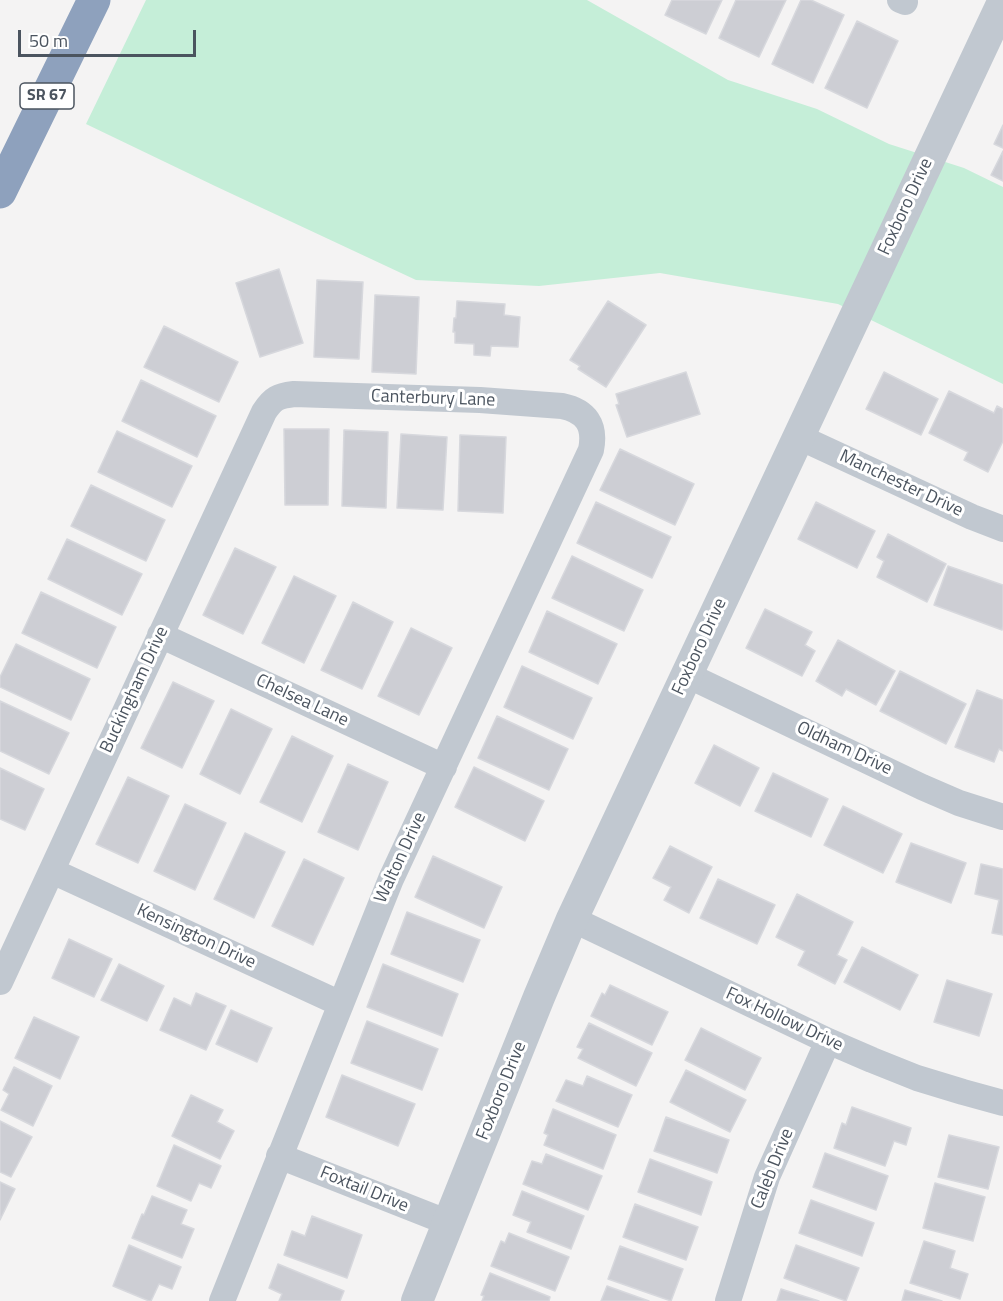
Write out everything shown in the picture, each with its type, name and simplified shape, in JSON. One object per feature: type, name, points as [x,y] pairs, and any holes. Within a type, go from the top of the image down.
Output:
[{"type":"highway","name":"SR 67","points":[[0,192],[94,0]]},
{"type":"street","name":"Foxboro Drive","points":[[417,1301],[572,919],[1003,2]]},
{"type":"street","name":"Canterbury Lane","points":[[273,399],[294,394],[480,400],[562,406],[577,411],[589,422]]},
{"type":"street","name":"Buckingham Drive","points":[[0,982],[264,412],[273,399]]},
{"type":"street","name":"Walton Drive","points":[[222,1301],[391,879],[591,450],[593,440],[589,422]]},
{"type":"street","name":"Manchester Drive","points":[[799,437],[972,517],[1003,529]]},
{"type":"street","name":"Chelsea Lane","points":[[160,635],[444,767]]},
{"type":"street","name":"Oldham Drive","points":[[687,675],[922,787],[959,803],[1003,817]]},
{"type":"street","name":"Kensington Drive","points":[[52,871],[341,1004]]},
{"type":"street","name":"Fox Hollow Drive","points":[[572,919],[828,1041],[917,1078],[1003,1103]]},
{"type":"street","name":"Caleb Drive","points":[[728,1301],[767,1177],[828,1041]]},
{"type":"street","name":"Foxtail Drive","points":[[279,1156],[449,1223]]},
{"type":"green space","points":[[146,0],[587,0],[728,80],[817,109],[889,144],[964,168],[1003,187],[1003,384],[838,304],[660,273],[539,286],[416,280],[86,124]]},
{"type":"building","points":[[672,0],[722,0],[706,34],[665,15]]},
{"type":"building","points":[[736,0],[786,0],[759,57],[719,38]]},
{"type":"building","points":[[801,0],[811,0],[844,15],[813,83],[772,64]]},
{"type":"building","points":[[857,21],[898,41],[867,108],[825,88]]},
{"type":"building","points":[[1003,125],[1003,148],[994,144]]},
{"type":"building","points":[[1003,151],[1003,181],[991,175]]},
{"type":"building","points":[[279,269],[303,343],[260,357],[236,283]]},
{"type":"building","points":[[317,280],[363,282],[359,359],[314,357]]},
{"type":"building","points":[[375,295],[419,297],[416,374],[372,372]]},
{"type":"building","points":[[457,301],[505,304],[504,315],[520,317],[518,347],[491,346],[490,356],[474,355],[474,344],[455,343],[455,332],[453,332]]},
{"type":"building","points":[[608,301],[646,325],[606,387],[578,369],[580,366],[570,360]]},
{"type":"building","points":[[164,326],[238,362],[219,402],[144,367]]},
{"type":"building","points":[[686,372],[700,414],[627,437],[616,405],[619,404],[616,394]]},
{"type":"building","points":[[884,372],[938,399],[921,435],[866,409]]},
{"type":"building","points":[[141,380],[216,416],[197,457],[122,421]]},
{"type":"building","points":[[949,391],[994,413],[997,406],[1003,409],[1003,441],[988,472],[964,460],[968,452],[929,433]]},
{"type":"building","points":[[284,429],[329,429],[328,505],[285,505]]},
{"type":"building","points":[[344,430],[388,432],[386,508],[342,506]]},
{"type":"building","points":[[117,431],[192,466],[172,507],[98,472]]},
{"type":"building","points":[[401,434],[447,437],[443,510],[397,508]]},
{"type":"building","points":[[460,435],[506,437],[503,513],[458,511]]},
{"type":"building","points":[[620,449],[694,484],[675,525],[600,490]]},
{"type":"building","points":[[91,485],[165,520],[146,561],[71,526]]},
{"type":"building","points":[[596,502],[671,537],[652,578],[577,543]]},
{"type":"building","points":[[816,502],[875,531],[857,568],[798,539]]},
{"type":"building","points":[[888,534],[946,564],[927,602],[877,577],[884,561],[877,557]]},
{"type":"building","points":[[67,539],[142,574],[122,615],[48,579]]},
{"type":"building","points":[[235,548],[276,567],[243,634],[203,615]]},
{"type":"building","points":[[572,556],[643,590],[624,631],[552,598]]},
{"type":"building","points":[[948,566],[1003,585],[1002,630],[934,605]]},
{"type":"building","points":[[294,576],[336,596],[304,663],[262,643]]},
{"type":"building","points":[[41,592],[116,627],[97,668],[22,633]]},
{"type":"building","points":[[353,602],[393,622],[362,689],[321,670]]},
{"type":"building","points":[[765,609],[812,632],[805,645],[815,651],[802,676],[746,648]]},
{"type":"building","points":[[547,611],[617,644],[598,684],[529,652]]},
{"type":"building","points":[[411,628],[452,648],[419,715],[378,696]]},
{"type":"building","points":[[838,640],[895,671],[876,705],[846,689],[842,696],[816,681]]},
{"type":"building","points":[[16,644],[90,679],[71,720],[0,687],[0,677]]},
{"type":"building","points":[[522,666],[592,698],[573,739],[504,707]]},
{"type":"building","points":[[900,671],[966,704],[946,744],[880,711]]},
{"type":"building","points":[[173,682],[214,701],[182,768],[141,748]]},
{"type":"building","points":[[977,690],[1003,700],[1003,751],[999,749],[994,762],[955,747]]},
{"type":"building","points":[[0,701],[69,733],[49,774],[0,751]]},
{"type":"building","points":[[231,709],[272,729],[240,794],[200,774]]},
{"type":"building","points":[[497,716],[568,749],[549,790],[478,758]]},
{"type":"building","points":[[292,736],[333,756],[302,822],[260,802]]},
{"type":"building","points":[[714,745],[759,768],[740,806],[695,783]]},
{"type":"building","points":[[348,764],[388,782],[358,850],[318,832]]},
{"type":"building","points":[[474,767],[544,801],[525,841],[455,807]]},
{"type":"building","points":[[0,768],[44,789],[25,830],[0,819]]},
{"type":"building","points":[[773,773],[828,799],[811,837],[755,811]]},
{"type":"building","points":[[128,777],[169,796],[138,863],[96,844]]},
{"type":"building","points":[[185,804],[226,823],[195,890],[154,871]]},
{"type":"building","points":[[843,806],[902,834],[883,873],[824,845]]},
{"type":"building","points":[[245,833],[285,852],[254,918],[214,899]]},
{"type":"building","points":[[911,843],[966,863],[951,903],[896,882]]},
{"type":"building","points":[[670,846],[712,867],[689,913],[664,900],[671,887],[653,878]]},
{"type":"building","points":[[433,856],[502,887],[484,928],[415,897]]},
{"type":"building","points":[[304,859],[344,878],[313,945],[272,926]]},
{"type":"building","points":[[981,864],[1003,869],[1003,935],[992,933],[999,900],[975,894]]},
{"type":"building","points":[[718,879],[775,905],[757,944],[700,918]]},
{"type":"building","points":[[797,894],[853,922],[837,955],[847,960],[835,984],[798,965],[805,951],[776,937]]},
{"type":"building","points":[[407,912],[480,940],[463,982],[391,954]]},
{"type":"building","points":[[69,939],[112,959],[94,997],[52,978]]},
{"type":"building","points":[[862,947],[918,975],[900,1010],[844,982]]},
{"type":"building","points":[[119,964],[164,986],[147,1021],[101,1000]]},
{"type":"building","points":[[383,964],[458,994],[442,1036],[367,1007]]},
{"type":"building","points":[[947,980],[992,994],[979,1036],[934,1022]]},
{"type":"building","points":[[610,985],[668,1012],[652,1045],[591,1016],[602,993],[605,995]]},
{"type":"building","points":[[196,993],[226,1006],[206,1050],[160,1030],[174,998],[191,1006]]},
{"type":"building","points":[[231,1010],[272,1028],[257,1062],[216,1044]]},
{"type":"building","points":[[34,1017],[79,1037],[60,1079],[15,1058]]},
{"type":"building","points":[[367,1021],[438,1049],[422,1090],[351,1063]]},
{"type":"building","points":[[589,1023],[652,1053],[636,1086],[578,1058],[583,1049],[577,1047]]},
{"type":"building","points":[[701,1028],[761,1058],[745,1090],[685,1060]]},
{"type":"building","points":[[14,1067],[52,1086],[33,1126],[1,1110],[9,1094],[3,1090]]},
{"type":"building","points":[[686,1070],[746,1100],[730,1132],[670,1102]]},
{"type":"building","points":[[342,1075],[415,1104],[398,1146],[326,1117]]},
{"type":"building","points":[[587,1076],[632,1095],[618,1127],[556,1101],[566,1080],[583,1086]]},
{"type":"building","points":[[191,1095],[223,1110],[217,1122],[234,1131],[220,1159],[172,1136]]},
{"type":"building","points":[[852,1107],[911,1128],[906,1145],[894,1141],[885,1166],[834,1148],[842,1123],[846,1125]]},
{"type":"building","points":[[553,1109],[616,1135],[603,1169],[544,1145],[548,1135],[544,1133]]},
{"type":"building","points":[[666,1117],[729,1140],[717,1173],[654,1151]]},
{"type":"building","points":[[0,1121],[32,1137],[11,1177],[0,1172]]},
{"type":"building","points":[[949,1135],[999,1147],[988,1189],[938,1177]]},
{"type":"building","points":[[174,1145],[221,1166],[211,1188],[199,1183],[191,1201],[157,1186]]},
{"type":"building","points":[[825,1153],[888,1176],[876,1210],[813,1187]]},
{"type":"building","points":[[546,1154],[602,1176],[588,1210],[523,1184],[532,1161],[542,1164]]},
{"type":"building","points":[[650,1159],[712,1182],[701,1215],[638,1192]]},
{"type":"building","points":[[0,1182],[15,1189],[0,1220]]},
{"type":"building","points":[[935,1183],[985,1197],[973,1241],[923,1228]]},
{"type":"building","points":[[522,1191],[584,1216],[571,1249],[527,1232],[531,1222],[513,1215]]},
{"type":"building","points":[[152,1196],[187,1210],[181,1224],[194,1229],[182,1258],[132,1238]]},
{"type":"building","points":[[811,1200],[874,1223],[862,1256],[799,1233]]},
{"type":"building","points":[[635,1204],[698,1227],[686,1260],[623,1237]]},
{"type":"building","points":[[312,1216],[362,1235],[347,1278],[284,1255],[292,1231],[305,1236]]},
{"type":"building","points":[[509,1233],[569,1257],[555,1291],[491,1266],[501,1241],[505,1243]]},
{"type":"building","points":[[924,1241],[955,1251],[950,1268],[968,1274],[960,1299],[910,1283]]},
{"type":"building","points":[[129,1245],[181,1267],[172,1289],[159,1284],[149,1301],[113,1286]]},
{"type":"building","points":[[796,1245],[859,1268],[846,1301],[784,1278]]},
{"type":"building","points":[[620,1246],[683,1269],[671,1301],[608,1279]]},
{"type":"building","points":[[278,1264],[344,1291],[340,1301],[279,1301],[282,1294],[269,1288]]},
{"type":"building","points":[[490,1273],[550,1297],[549,1301],[482,1301],[484,1296],[481,1295]]},
{"type":"building","points":[[607,1286],[649,1301],[601,1301]]},
{"type":"building","points":[[781,1289],[819,1301],[777,1301]]},
{"type":"building","points":[[905,1290],[942,1301],[902,1301]]}]
